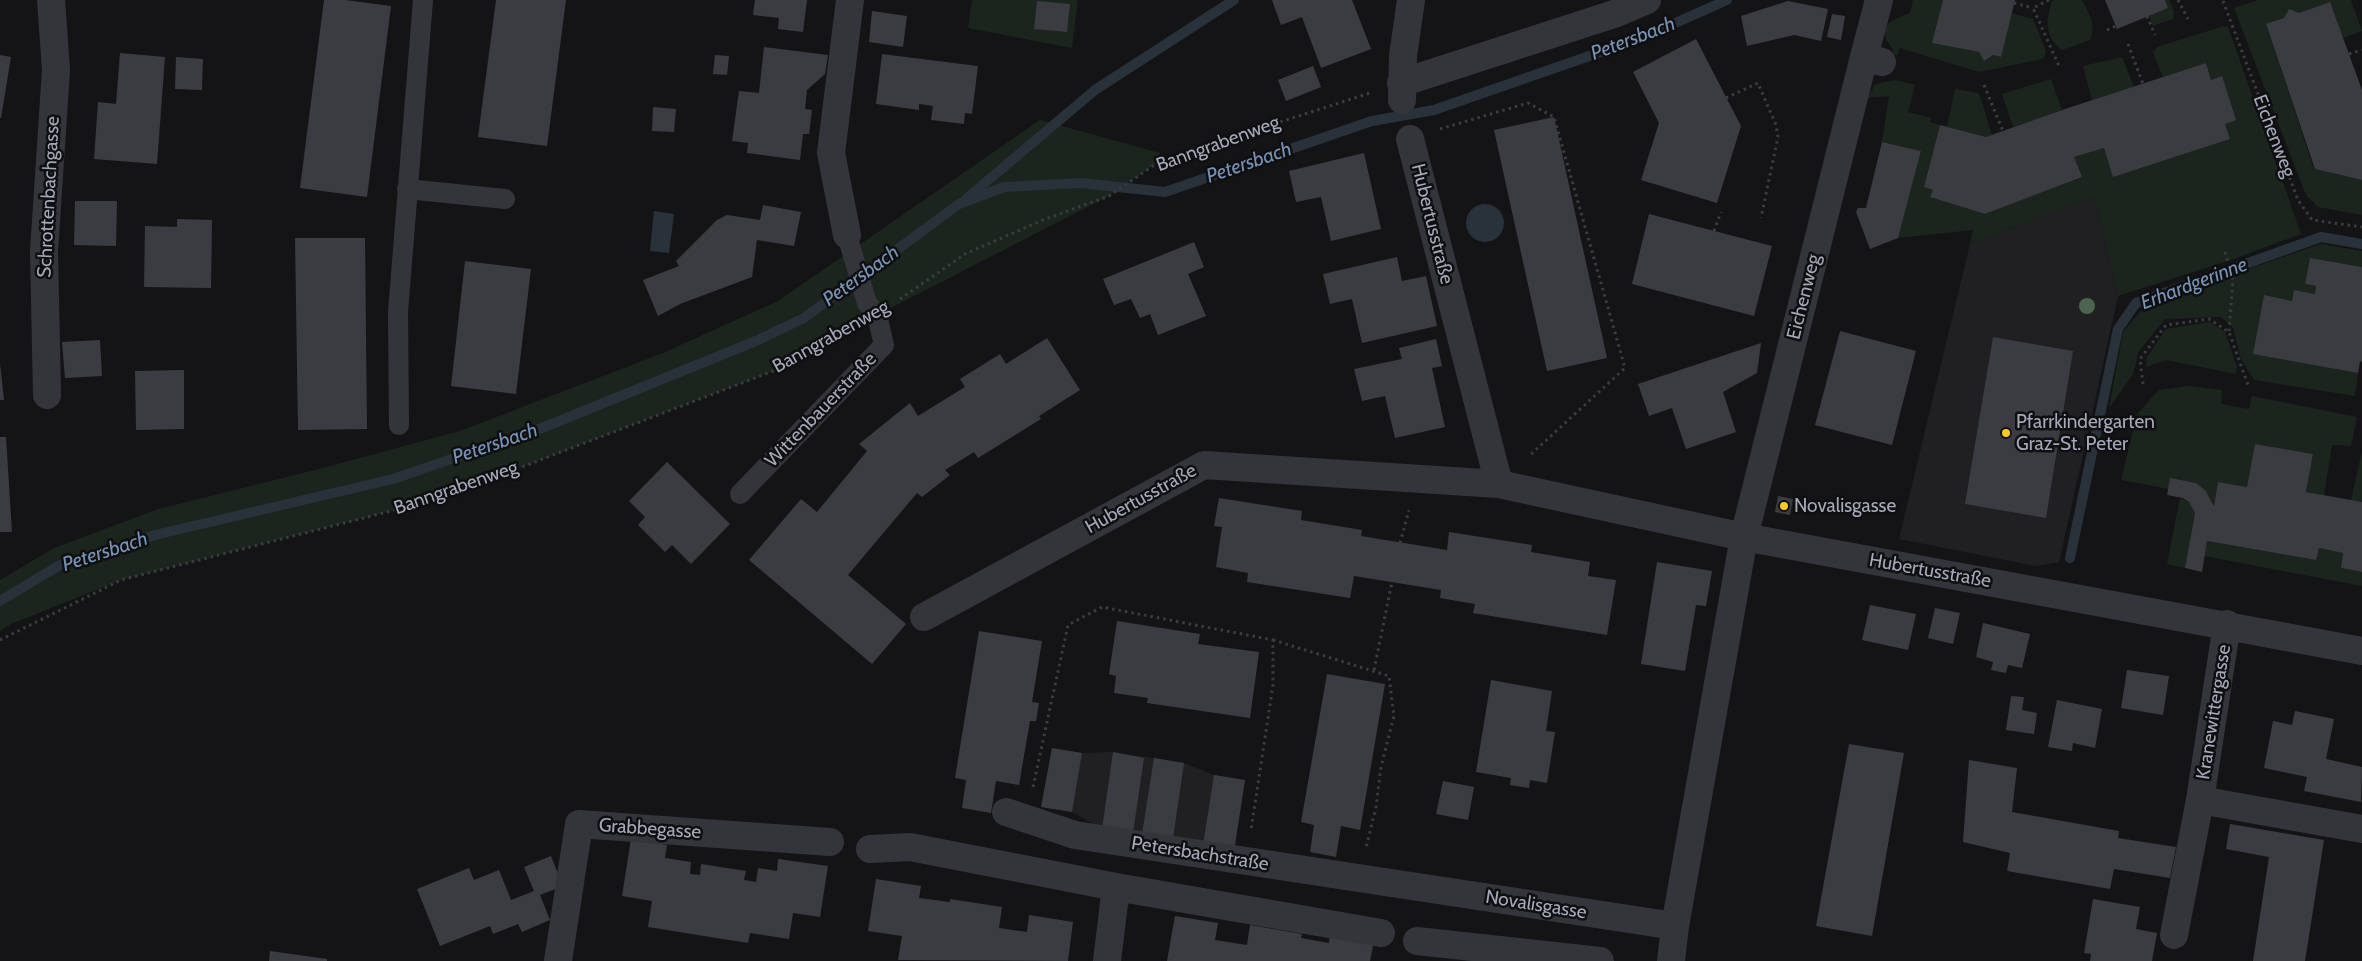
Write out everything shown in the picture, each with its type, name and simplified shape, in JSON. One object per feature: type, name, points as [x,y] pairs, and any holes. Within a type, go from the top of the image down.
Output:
[{"type":"street","name":"Schrottenbachgasse","points":[[47,395],[44,251],[56,70],[51,0]]},
{"type":"street","name":"Wittenbauerstraße","points":[[847,235],[831,153],[850,0]]},
{"type":"street","points":[[1411,0],[1402,93],[1647,0]]},
{"type":"street","name":"Eichenweg","points":[[1744,537],[1873,60],[1878,0]]},
{"type":"street","name":"Hubertusstraße","points":[[1410,138],[1499,484]]},
{"type":"street","name":"Hubertusstraße","points":[[924,617],[1204,465],[1499,484],[1744,537],[2228,624],[2362,651]]},
{"type":"street","points":[[1671,961],[1675,926],[1744,537]]},
{"type":"street","name":"Kranewittergasse","points":[[2174,935],[2200,800],[2228,624]]},
{"type":"street","name":"Kranewittergasse","points":[[2200,800],[2362,829]]},
{"type":"street","name":"Petersbachstraße","points":[[1016,816],[1075,835],[1397,884]]},
{"type":"street","name":"Grabbegasse","points":[[558,961],[579,824],[830,842]]},
{"type":"street","points":[[870,849],[910,847],[1116,887],[1381,933]]},
{"type":"street","name":"Novalisgasse","points":[[1397,884],[1675,926]]},
{"type":"street","points":[[1107,961],[1116,887]]},
{"type":"street","points":[[1417,941],[1600,961]]},
{"type":"lane","points":[[399,425],[398,312],[423,0]]},
{"type":"lane","points":[[407,189],[505,199]]},
{"type":"lane","name":"Wittenbauerstraße","points":[[740,494],[884,345],[847,235]]},
{"type":"path","points":[[2014,3],[2033,8],[2049,0]]},
{"type":"path","points":[[2178,0],[2188,19]]},
{"type":"path","name":"Eichenweg","points":[[2223,1],[2298,200],[2312,220],[2362,227]]},
{"type":"path","points":[[2033,8],[2059,66]]},
{"type":"path","points":[[2147,16],[2155,35]]},
{"type":"path","points":[[2107,30],[2116,26]]},
{"type":"path","points":[[2128,44],[2143,84]]},
{"type":"path","points":[[2349,54],[2362,50]]},
{"type":"path","points":[[1726,98],[1758,83],[1776,125],[1778,137],[1761,218]]},
{"type":"path","points":[[1984,85],[2003,132]]},
{"type":"path","name":"Banngrabenweg","points":[[0,640],[121,580],[438,499],[789,365],[872,309],[965,254],[1043,220],[1109,196],[1157,163],[1193,150],[1402,93]]},
{"type":"path","points":[[1410,138],[1528,103],[1554,117],[1625,368],[1499,484]]},
{"type":"path","points":[[1714,231],[1721,212]]},
{"type":"path","points":[[2225,252],[2233,280],[2229,332],[2248,385]]},
{"type":"path","points":[[2143,384],[2140,359],[2166,325],[2209,319],[2229,332]]},
{"type":"path","points":[[1374,670],[1392,582]]},
{"type":"path","points":[[1016,816],[1068,625],[1102,607],[1273,640],[1389,676],[1394,716],[1381,767],[1376,807],[1358,878]]},
{"type":"path","points":[[1247,861],[1273,685],[1273,640]]},
{"type":"shaded area","points":[[972,0],[1078,0],[1072,48],[968,28]]},
{"type":"shaded area","points":[[1913,0],[1943,0],[1932,43],[1979,52],[1985,61],[1993,55],[2001,57],[2011,13],[2033,19],[2046,51],[2043,59],[1979,72],[1900,48],[1897,56],[1892,52],[1893,49],[1885,35],[1886,26],[1890,22],[1910,13]]},
{"type":"shaded area","points":[[2082,0],[2093,29],[2090,40],[2062,50],[2056,45],[2049,34],[2048,28],[2048,15],[2052,1]]},
{"type":"shaded area","points":[[2165,0],[2169,0],[2174,12],[2173,19],[2153,26],[2150,18],[2151,14],[2168,8]]},
{"type":"shaded area","points":[[2258,0],[2351,0],[2362,31],[2343,38],[2330,2],[2266,25],[2314,169],[2362,180],[2362,215],[2318,207],[2306,195],[2234,8]]},
{"type":"shaded area","points":[[2224,26],[2228,27],[2301,234],[2228,261],[2118,296],[2094,197],[1970,244],[1973,230],[1898,238],[1921,151],[1882,142],[1889,96],[1867,98],[1876,84],[1895,80],[1915,85],[1908,112],[1931,118],[1930,122],[1940,125],[1924,187],[1933,190],[1930,197],[1985,214],[2082,177],[2074,157],[2104,148],[2114,176],[2230,139],[2206,63],[2163,77],[2153,53],[2157,47]]},
{"type":"shaded area","points":[[2122,57],[2134,87],[2092,100],[2083,66]]},
{"type":"shaded area","points":[[2051,79],[2062,110],[2013,127],[2002,94]]},
{"type":"shaded area","points":[[1955,89],[1979,93],[1992,135],[1986,137],[1947,127]]},
{"type":"shaded area","points":[[1040,120],[1160,153],[1157,163],[1109,196],[877,315],[789,365],[438,499],[121,580],[11,624],[0,631],[0,580],[54,548],[158,509],[315,470],[460,431],[663,353],[778,301]]},
{"type":"shaded area","name":"Pfarrkindergarten Graz-St. Peter","points":[[2094,197],[2118,296],[2059,562],[2036,566],[1899,539],[1970,244]]},
{"type":"shaded area","points":[[1485,204],[1498,210],[1504,223],[1498,236],[1485,242],[1472,236],[1466,223],[1472,210]]},
{"type":"shaded area","points":[[654,211],[674,214],[669,253],[650,251]]},
{"type":"shaded area","points":[[2321,244],[2362,251],[2362,267],[2310,258],[2305,284],[2316,286],[2315,294],[2294,290],[2292,301],[2264,296],[2253,353],[2358,373],[2355,396],[2254,380],[2241,359],[2233,328],[2221,317],[2165,319],[2139,351],[2133,374],[2109,408],[2123,332],[2147,304]]},
{"type":"shaded area","points":[[2210,322],[2225,332],[2237,367],[2236,374],[2166,360],[2146,367],[2147,357],[2166,329]]},
{"type":"shaded area","points":[[2189,386],[2222,390],[2221,404],[2249,409],[2252,396],[2357,417],[2351,446],[2332,445],[2324,495],[2306,492],[2313,454],[2256,444],[2247,487],[2218,482],[2214,506],[2205,490],[2196,483],[2169,489],[2121,480],[2137,414],[2159,390]]},
{"type":"shaded area","points":[[2362,451],[2362,502],[2351,500]]},
{"type":"shaded area","points":[[2180,498],[2189,502],[2195,513],[2185,568],[2167,564]]},
{"type":"shaded area","points":[[2207,541],[2316,560],[2319,548],[2343,553],[2341,568],[2362,572],[2362,586],[2204,556]]},
{"type":"shaded area","points":[[1052,748],[1082,753],[1113,752],[1184,763],[1214,775],[1245,780],[1234,851],[1102,829],[1072,812],[1041,807]]},
{"type":"building","points":[[324,0],[345,0],[391,6],[367,197],[300,188]]},
{"type":"building","points":[[496,0],[566,0],[547,146],[478,137]]},
{"type":"building","points":[[755,0],[807,0],[803,32],[778,29],[779,18],[753,15]]},
{"type":"building","points":[[1272,0],[1352,0],[1371,49],[1321,68],[1302,17],[1281,25]]},
{"type":"building","points":[[1943,0],[2015,0],[2001,57],[1993,55],[1984,61],[1979,52],[1932,43]]},
{"type":"building","points":[[2105,0],[2165,0],[2168,8],[2117,29]]},
{"type":"building","points":[[1037,1],[1070,4],[1067,32],[1034,29]]},
{"type":"building","points":[[1788,1],[1828,9],[1821,41],[1794,35],[1747,46],[1741,16]]},
{"type":"building","points":[[2330,2],[2362,90],[2362,180],[2315,169],[2266,24],[2284,18],[2289,9],[2299,13]]},
{"type":"building","points":[[872,11],[907,16],[903,47],[869,42]]},
{"type":"building","points":[[1832,14],[1845,16],[1841,40],[1827,37]]},
{"type":"building","points":[[1696,39],[1741,126],[1717,203],[1641,180],[1659,123],[1633,72]]},
{"type":"building","points":[[764,47],[828,55],[825,74],[807,90],[805,109],[812,110],[809,134],[803,134],[800,160],[747,153],[748,143],[732,141],[739,91],[759,93]]},
{"type":"building","points":[[120,53],[165,57],[157,164],[94,159],[98,102],[116,104]]},
{"type":"building","points":[[882,54],[978,66],[972,114],[965,113],[964,124],[931,120],[933,106],[919,104],[919,110],[876,104]]},
{"type":"building","points":[[0,55],[11,57],[1,118],[0,118]]},
{"type":"building","points":[[715,55],[729,56],[727,75],[713,74]]},
{"type":"building","points":[[176,57],[203,59],[202,90],[175,89]]},
{"type":"building","points":[[2206,63],[2211,80],[2222,76],[2236,120],[2225,124],[2230,139],[2113,177],[2104,148],[2074,157],[2082,177],[1985,214],[1930,197],[1933,190],[1924,187],[1940,125],[1986,137]]},
{"type":"building","points":[[1313,66],[1321,87],[1286,101],[1278,80]]},
{"type":"building","points":[[653,107],[676,109],[674,132],[652,131]]},
{"type":"building","points":[[1554,117],[1607,358],[1547,371],[1494,130]]},
{"type":"building","points":[[1882,142],[1921,151],[1898,238],[1870,249],[1856,212],[1858,208],[1866,208]]},
{"type":"building","points":[[1364,153],[1381,229],[1331,241],[1321,197],[1296,202],[1289,171]]},
{"type":"building","points":[[75,201],[117,201],[116,246],[74,245]]},
{"type":"building","points":[[763,205],[801,212],[794,246],[757,240],[752,277],[680,304],[658,316],[643,280],[679,266],[676,261],[717,220],[727,215],[760,220]]},
{"type":"building","points":[[1649,214],[1772,246],[1754,316],[1632,284]]},
{"type":"building","points":[[177,219],[212,220],[211,288],[144,287],[145,226],[177,227]]},
{"type":"building","points":[[295,238],[365,238],[367,429],[298,430]]},
{"type":"building","points":[[1194,242],[1204,267],[1188,274],[1206,316],[1158,335],[1150,314],[1140,318],[1131,299],[1114,305],[1103,279]]},
{"type":"building","points":[[1397,257],[1402,281],[1426,276],[1437,326],[1362,343],[1352,299],[1330,304],[1323,274]]},
{"type":"building","points":[[2310,258],[2362,267],[2362,362],[2360,361],[2358,373],[2253,354],[2264,295],[2292,301],[2294,290],[2315,294],[2316,286],[2305,284]]},
{"type":"building","points":[[465,261],[531,269],[516,394],[451,386]]},
{"type":"building","points":[[1840,331],[1916,351],[1892,445],[1815,425]]},
{"type":"building","points":[[1993,337],[2073,351],[2046,518],[1965,504]]},
{"type":"building","points":[[1047,338],[1080,390],[1039,416],[1041,419],[978,458],[974,452],[945,470],[950,475],[922,497],[917,493],[848,575],[906,624],[872,664],[749,560],[801,499],[817,512],[867,451],[859,444],[910,403],[918,416],[965,387],[960,379],[1000,354],[1006,364]]},
{"type":"building","points":[[1436,339],[1442,366],[1432,368],[1445,427],[1395,438],[1385,396],[1362,401],[1354,369],[1402,359],[1399,348]]},
{"type":"building","points":[[100,340],[102,376],[65,378],[62,342]]},
{"type":"building","points":[[1761,343],[1757,373],[1723,392],[1736,432],[1686,449],[1672,408],[1649,416],[1638,384]]},
{"type":"building","points":[[0,363],[4,400],[0,400]]},
{"type":"building","points":[[184,370],[184,429],[136,430],[135,371]]},
{"type":"building","points":[[0,437],[6,437],[12,532],[0,532]]},
{"type":"building","points":[[2255,444],[2313,454],[2306,492],[2362,502],[2362,572],[2341,568],[2343,553],[2319,548],[2316,560],[2207,541],[2202,572],[2185,568],[2195,513],[2189,502],[2183,498],[2167,495],[2170,478],[2196,483],[2205,490],[2214,506],[2218,482],[2247,487]]},
{"type":"building","points":[[667,462],[730,524],[691,564],[672,545],[665,552],[638,525],[645,517],[629,501]]},
{"type":"building","name":"Novalisgasse","points":[[1778,496],[1793,499],[1790,515],[1775,512]]},
{"type":"building","points":[[1219,498],[1302,511],[1301,520],[1362,530],[1361,536],[1447,550],[1449,532],[1532,545],[1531,552],[1590,562],[1588,576],[1616,580],[1607,635],[1473,613],[1475,604],[1440,598],[1441,590],[1354,576],[1350,598],[1247,582],[1248,573],[1216,567],[1222,527],[1214,526]]},
{"type":"building","points":[[1657,562],[1712,571],[1706,606],[1696,605],[1685,671],[1641,664]]},
{"type":"building","points":[[1870,605],[1916,614],[1908,650],[1862,640]]},
{"type":"building","points":[[1935,608],[1960,613],[1953,644],[1928,638]]},
{"type":"building","points":[[1117,621],[1200,634],[1198,644],[1259,652],[1250,718],[1147,703],[1148,698],[1114,693],[1116,676],[1109,674]]},
{"type":"building","points":[[1983,623],[2030,634],[2022,668],[2008,665],[2006,673],[1991,670],[1993,662],[1976,657]]},
{"type":"building","points":[[979,631],[1042,641],[1032,702],[1039,703],[1036,721],[1030,721],[1019,785],[996,781],[991,813],[962,808],[966,780],[955,778]]},
{"type":"building","points":[[2127,670],[2169,676],[2163,715],[2121,708]]},
{"type":"building","points":[[1327,674],[1385,684],[1360,830],[1341,826],[1336,857],[1310,852],[1314,825],[1301,822]]},
{"type":"building","points":[[1491,680],[1552,691],[1546,731],[1555,732],[1547,783],[1530,780],[1529,788],[1510,785],[1511,778],[1476,772]]},
{"type":"building","points":[[2011,696],[2024,697],[2022,710],[2037,713],[2034,734],[2006,730]]},
{"type":"building","points":[[2057,700],[2102,709],[2095,748],[2073,743],[2072,751],[2048,747]]},
{"type":"building","points":[[2295,711],[2334,719],[2326,759],[2362,767],[2361,802],[2304,791],[2307,777],[2264,768],[2273,721],[2292,725]]},
{"type":"building","points":[[1849,744],[1904,753],[1872,936],[1816,926]]},
{"type":"building","points":[[1052,748],[1082,753],[1072,812],[1041,807]]},
{"type":"building","points":[[1113,752],[1144,758],[1133,833],[1102,829]]},
{"type":"building","points":[[1154,758],[1184,763],[1173,838],[1142,834]]},
{"type":"building","points":[[1969,760],[2017,768],[2012,812],[2119,831],[2118,838],[2176,847],[2170,878],[2114,869],[2110,889],[2007,871],[2010,853],[1963,842]]},
{"type":"building","points":[[1214,775],[1245,780],[1234,851],[1203,845]]},
{"type":"building","points":[[1443,781],[1474,787],[1468,820],[1436,814]]},
{"type":"building","points":[[2230,824],[2324,840],[2305,961],[2253,961],[2269,857],[2226,849]]},
{"type":"building","points":[[631,839],[667,845],[665,858],[691,862],[690,874],[700,875],[701,864],[746,871],[744,880],[756,882],[758,868],[777,871],[778,859],[828,866],[820,917],[793,913],[789,939],[750,933],[748,943],[648,927],[652,901],[622,896]]},
{"type":"building","points":[[551,856],[563,886],[540,895],[550,920],[522,932],[518,924],[493,934],[490,926],[440,946],[417,889],[469,868],[474,880],[499,870],[511,900],[534,891],[524,867]]},
{"type":"building","points":[[876,879],[921,886],[919,898],[950,902],[950,899],[1002,907],[999,928],[1027,932],[1029,915],[1073,922],[1068,961],[898,960],[902,936],[868,931]]},
{"type":"building","points":[[2093,899],[2140,907],[2136,929],[2157,933],[2152,961],[2090,961],[2091,954],[2084,953]]},
{"type":"building","points":[[1175,916],[1218,923],[1215,940],[1247,945],[1250,925],[1302,934],[1301,938],[1329,943],[1330,933],[1374,941],[1370,961],[1167,961]]},
{"type":"building","points":[[270,951],[327,959],[327,961],[269,961]]},
{"type":"waterway","points":[[966,199],[1095,90],[1234,0]]},
{"type":"waterway","name":"Petersbach","points":[[0,601],[60,565],[155,535],[393,479],[542,428],[756,341],[804,318],[959,204],[1004,187],[1081,183],[1165,192],[1372,121],[1434,110],[1644,37],[1727,0]]},
{"type":"waterway","name":"Erhardgerinne","points":[[2070,558],[2118,329],[2136,303],[2321,237],[2362,244]]},
{"type":"place","name":"Pfarrkindergarten Graz-St. Peter","points":[[2006,433]]},
{"type":"place","name":"Novalisgasse","points":[[1784,506]]}]
